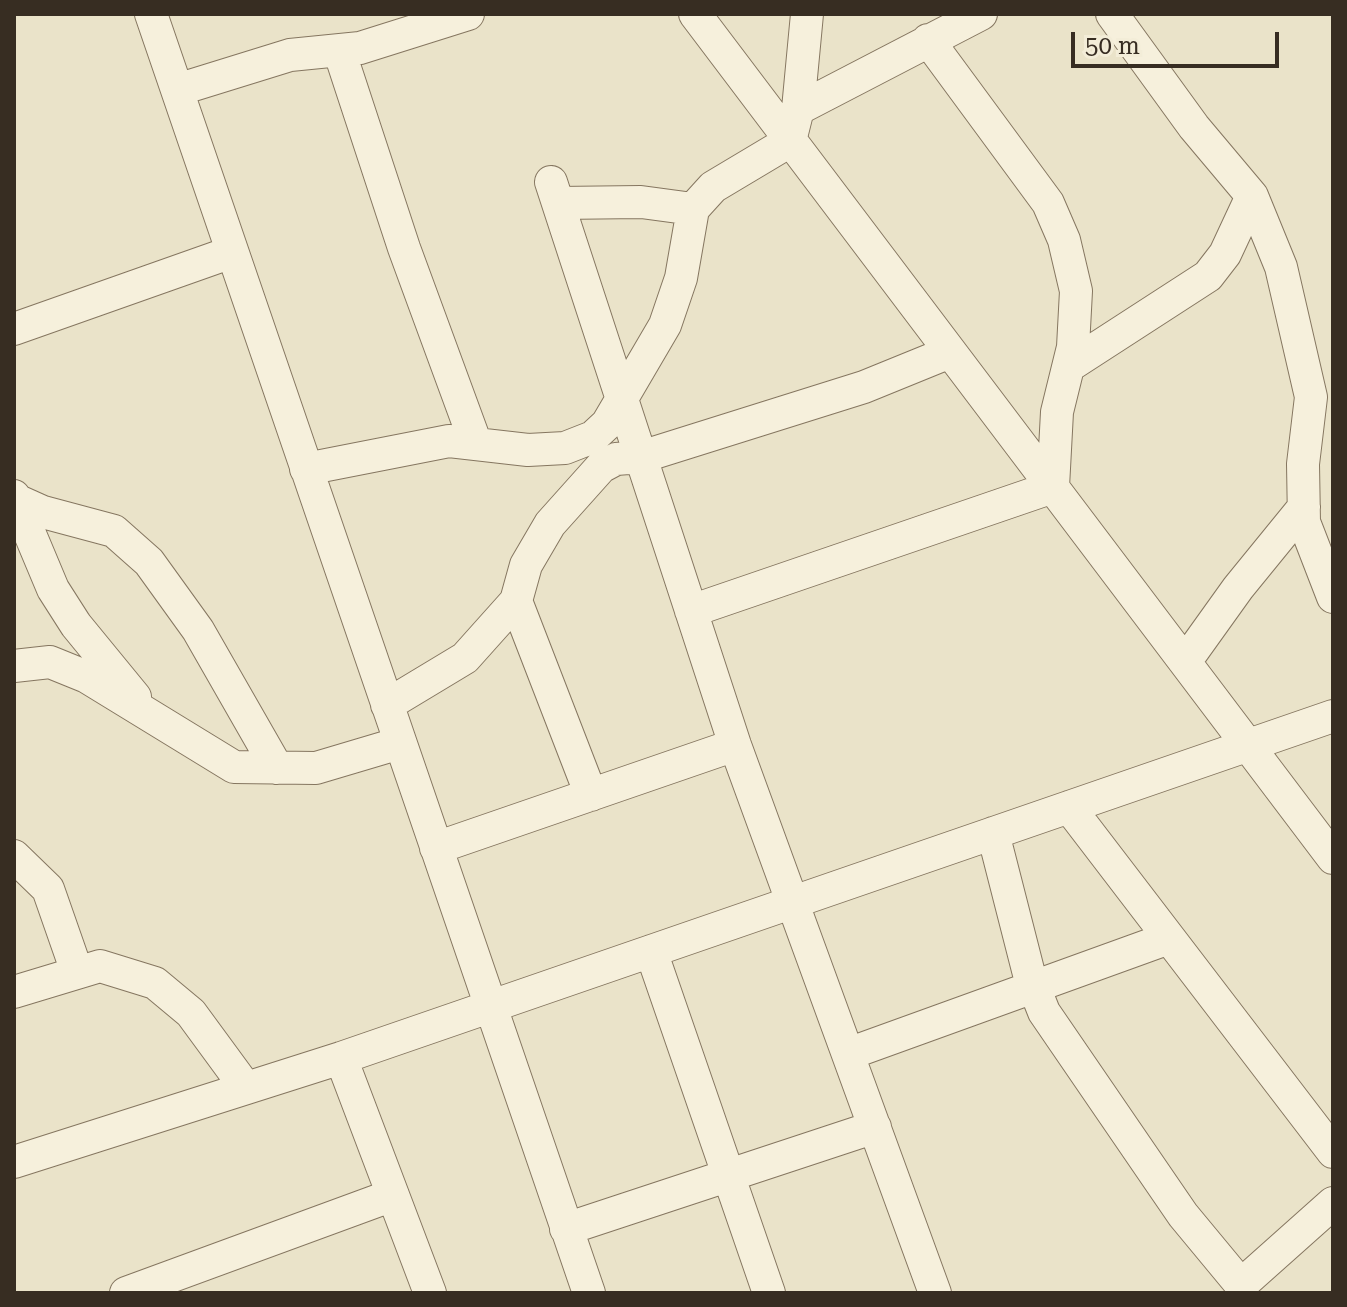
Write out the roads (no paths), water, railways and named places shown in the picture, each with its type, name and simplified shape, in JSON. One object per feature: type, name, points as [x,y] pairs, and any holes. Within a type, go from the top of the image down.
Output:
[{"type":"street","points":[[151,14],[589,1293]]},
{"type":"street","points":[[177,90],[290,55],[360,48],[468,14]]},
{"type":"street","points":[[695,14],[1333,858]]},
{"type":"street","points":[[387,705],[465,658],[516,601],[526,565],[597,452],[607,424],[665,325],[681,278],[693,209],[713,187],[790,141],[798,109],[807,14]]},
{"type":"street","points":[[798,109],[981,14]]},
{"type":"street","points":[[1112,14],[1194,127],[1252,196],[1281,267],[1294,337],[1311,397],[1303,464],[1304,522],[1333,597]]},
{"type":"street","points":[[928,40],[1048,203],[1064,240],[1076,291],[1069,366],[1057,412],[1053,487]]},
{"type":"street","points":[[339,50],[404,248],[476,444]]},
{"type":"street","points":[[693,209],[555,192],[735,745],[935,1293]]},
{"type":"street","points":[[1069,366],[1208,276],[1225,254],[1252,196]]},
{"type":"street","points":[[14,329],[232,252]]},
{"type":"street","points":[[306,469],[449,441],[528,450],[565,448],[597,452],[616,459],[641,457],[864,387],[950,352]]},
{"type":"street","points":[[691,611],[1053,487]]},
{"type":"street","points":[[15,498],[53,589],[76,625],[153,718]]},
{"type":"street","points":[[15,498],[43,512],[114,531],[149,562],[198,630],[277,768]]},
{"type":"street","points":[[1185,662],[1238,588],[1304,507]]},
{"type":"street","points":[[516,601],[591,795]]},
{"type":"street","points":[[14,666],[50,662],[87,677],[234,767],[316,768],[400,743]]},
{"type":"street","points":[[14,1162],[341,1058],[1333,716]]},
{"type":"street","points":[[436,848],[735,745]]},
{"type":"street","points":[[1069,807],[1333,1152]]},
{"type":"street","points":[[993,833],[1033,985],[1044,1012],[1183,1215],[1244,1289],[1333,1203]]},
{"type":"street","points":[[14,856],[48,889],[77,972]]},
{"type":"street","points":[[848,1054],[1169,938]]},
{"type":"street","points":[[651,951],[769,1293]]},
{"type":"street","points":[[14,992],[100,966],[155,983],[191,1013],[246,1088]]},
{"type":"street","points":[[341,1058],[430,1293]]},
{"type":"street","points":[[566,1229],[729,1178],[875,1127]]},
{"type":"street","points":[[126,1293],[393,1195]]}]
